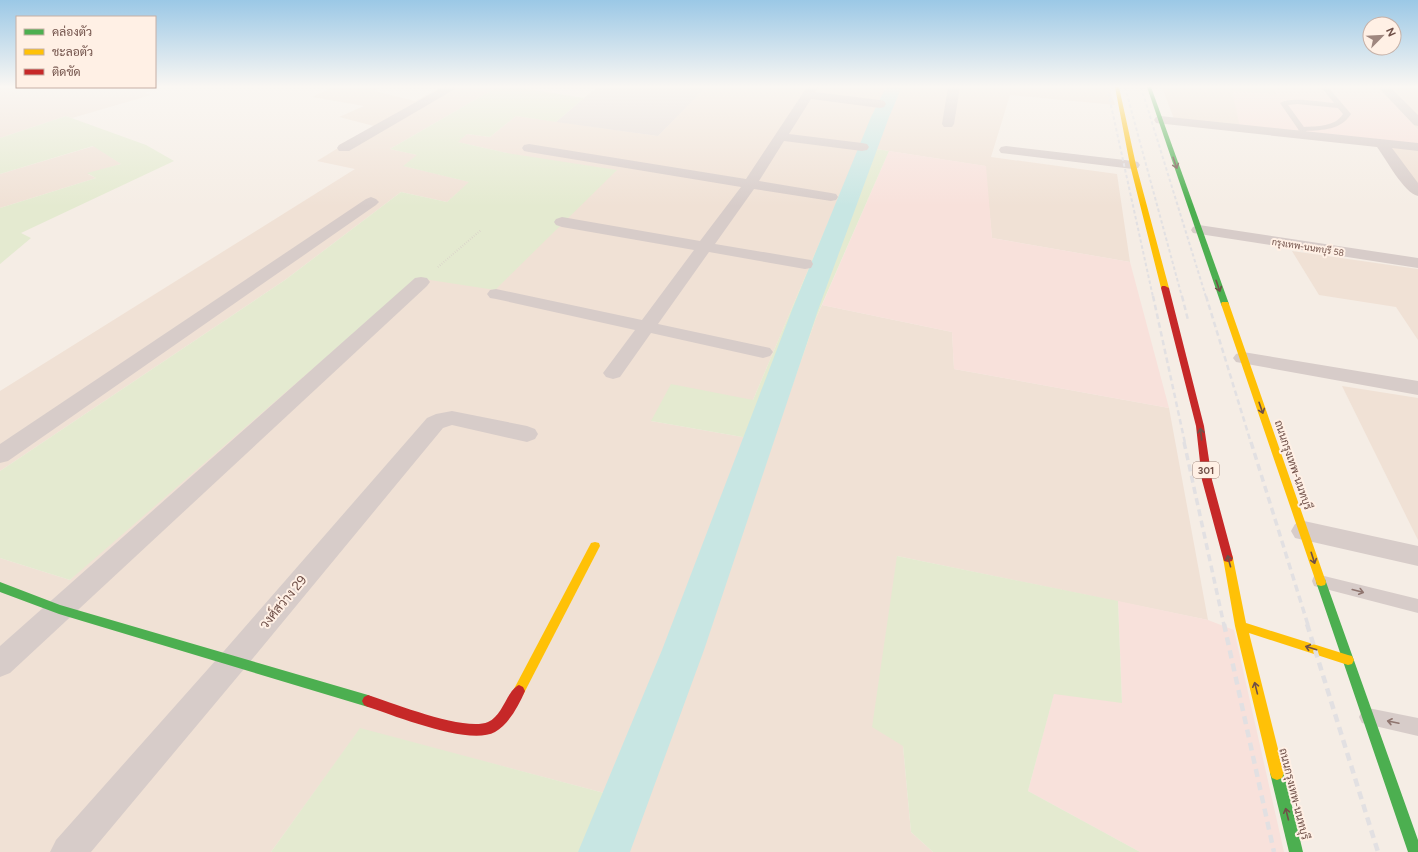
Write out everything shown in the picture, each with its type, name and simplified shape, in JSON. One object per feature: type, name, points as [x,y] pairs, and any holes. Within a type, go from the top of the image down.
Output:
[{"type":"main road","name":"ถนนกรุงเทพ-นนทบุรี","points":[[1129,127],[1133,166],[1200,426],[1207,480],[1233,579],[1242,626],[1296,852]]},
{"type":"main road","name":"ถนนกรุงเทพ-นนทบุรี","points":[[1160,127],[1199,230],[1415,852]]},
{"type":"main road","points":[[0,586],[59,610],[234,660],[457,728],[483,730],[491,728],[496,724],[512,704],[595,546]]},
{"type":"main road","points":[[1242,626],[1348,660]]},
{"type":"street","points":[[344,148],[381,127]]},
{"type":"street","points":[[613,373],[750,184],[787,127]]},
{"type":"street","points":[[1209,127],[1303,132],[1382,144],[1418,147]]},
{"type":"street","points":[[781,136],[862,147]]},
{"type":"street","points":[[1382,144],[1404,176],[1418,192]]},
{"type":"street","points":[[1403,146],[1418,157]]},
{"type":"street","points":[[529,148],[831,197]]},
{"type":"street","points":[[1006,150],[1133,166]]},
{"type":"street","points":[[0,455],[371,202]]},
{"type":"street","points":[[562,222],[805,264]]},
{"type":"street","name":"กรุงเทพ-นนทบุรี 58","points":[[1199,230],[1418,263]]},
{"type":"street","points":[[0,664],[421,282]]},
{"type":"street","points":[[496,294],[763,352]]},
{"type":"street","points":[[1243,358],[1418,388]]},
{"type":"street","name":"วงศ์สว่าง 29","points":[[68,852],[234,660],[435,423],[444,419],[452,418],[527,434]]},
{"type":"street","points":[[1304,531],[1418,556]]},
{"type":"lane","points":[[1299,127],[1303,132],[1324,127]]},
{"type":"lane","points":[[1320,581],[1418,606]]},
{"type":"lane","points":[[1368,717],[1418,727]]},
{"type":"path","points":[[421,282],[480,230]]},
{"type":"shaded area","points":[[0,127],[34,127],[0,138]]},
{"type":"shaded area","points":[[373,127],[428,127],[390,149],[418,155],[404,166],[470,182],[447,202],[401,192],[285,280],[0,471],[0,391],[355,169],[317,161]]},
{"type":"shaded area","points":[[503,127],[592,127],[658,136],[667,127],[1000,127],[991,157],[1117,174],[1130,262],[992,238],[985,166],[876,149],[858,152],[753,400],[651,421],[748,438],[608,794],[360,729],[271,852],[0,852],[0,558],[70,580],[507,153],[457,142],[467,134],[490,137]]},
{"type":"shaded area","points":[[591,127],[667,127],[658,136]]},
{"type":"shaded area","points":[[1240,127],[1415,127],[1418,130],[1418,144]]},
{"type":"shaded area","points":[[1379,140],[1418,144],[1418,186]]},
{"type":"shaded area","points":[[94,146],[121,164],[88,174],[96,178],[0,208],[0,174]]},
{"type":"shaded area","points":[[889,151],[986,166],[992,238],[1130,262],[1169,408],[954,369],[952,332],[822,305]]},
{"type":"shaded area","points":[[1292,251],[1418,269],[1418,340],[1396,307],[1319,295]]},
{"type":"shaded area","points":[[822,305],[952,332],[954,369],[1169,408],[1208,620],[897,556],[903,746],[911,832],[933,852],[628,852],[654,784],[730,563],[816,318]]},
{"type":"shaded area","points":[[1342,386],[1418,398],[1418,540]]},
{"type":"shaded area","points":[[1118,601],[1208,620],[1234,630],[1284,852],[1140,852],[1028,791],[1054,693],[1122,702]]},
{"type":"green space","points":[[34,127],[96,127],[146,145],[174,161],[21,233],[31,238],[0,264],[0,208],[96,178],[87,173],[121,164],[93,146],[0,174],[0,138]]},
{"type":"green space","points":[[428,127],[503,127],[490,137],[467,134],[458,142],[507,153],[617,170],[495,290],[417,278],[70,580],[0,558],[0,471],[285,280],[401,192],[447,202],[469,182],[403,166],[417,155],[390,149]]},
{"type":"green space","points":[[876,149],[889,151],[816,318],[654,784],[628,852],[271,852],[360,728],[608,794],[748,438],[651,421],[671,384],[753,400],[858,152]]},
{"type":"green space","points":[[897,556],[1118,601],[1122,703],[1054,694],[1028,791],[1140,852],[933,852],[911,832],[903,746],[872,727]]},
{"type":"waterway","points":[[604,852],[683,650],[805,310],[876,127]]},
{"type":"railway","points":[[1116,127],[1153,297]]},
{"type":"railway","points":[[1136,127],[1182,297]]},
{"type":"railway","points":[[1153,127],[1206,297]]},
{"type":"railway","points":[[1153,296],[1185,443]]},
{"type":"railway","points":[[1182,296],[1188,320]]},
{"type":"railway","points":[[1206,296],[1251,443]]},
{"type":"railway","points":[[1184,442],[1224,625]]},
{"type":"railway","points":[[1251,442],[1308,625]]},
{"type":"railway","points":[[1224,624],[1274,852]]},
{"type":"railway","points":[[1307,624],[1378,852]]},
{"type":"traffic: fast","points":[[1163,127],[1225,304]]},
{"type":"traffic: fast","points":[[1321,582],[1415,852]]},
{"type":"traffic: fast","points":[[0,587],[59,609],[368,701]]},
{"type":"traffic: fast","points":[[1277,773],[1296,852]]},
{"type":"traffic: slow","points":[[1125,127],[1133,165],[1165,288]]},
{"type":"traffic: slow","points":[[1225,304],[1321,582]]},
{"type":"traffic: slow","points":[[519,691],[595,546]]},
{"type":"traffic: slow","points":[[1228,558],[1241,626],[1277,773]]},
{"type":"traffic: slow","points":[[1241,626],[1348,660]]},
{"type":"traffic: jam","points":[[1165,288],[1200,426],[1207,480],[1228,558]]},
{"type":"traffic: jam","points":[[368,701],[448,726],[479,730],[490,728],[495,725],[507,712],[519,691]]}]
